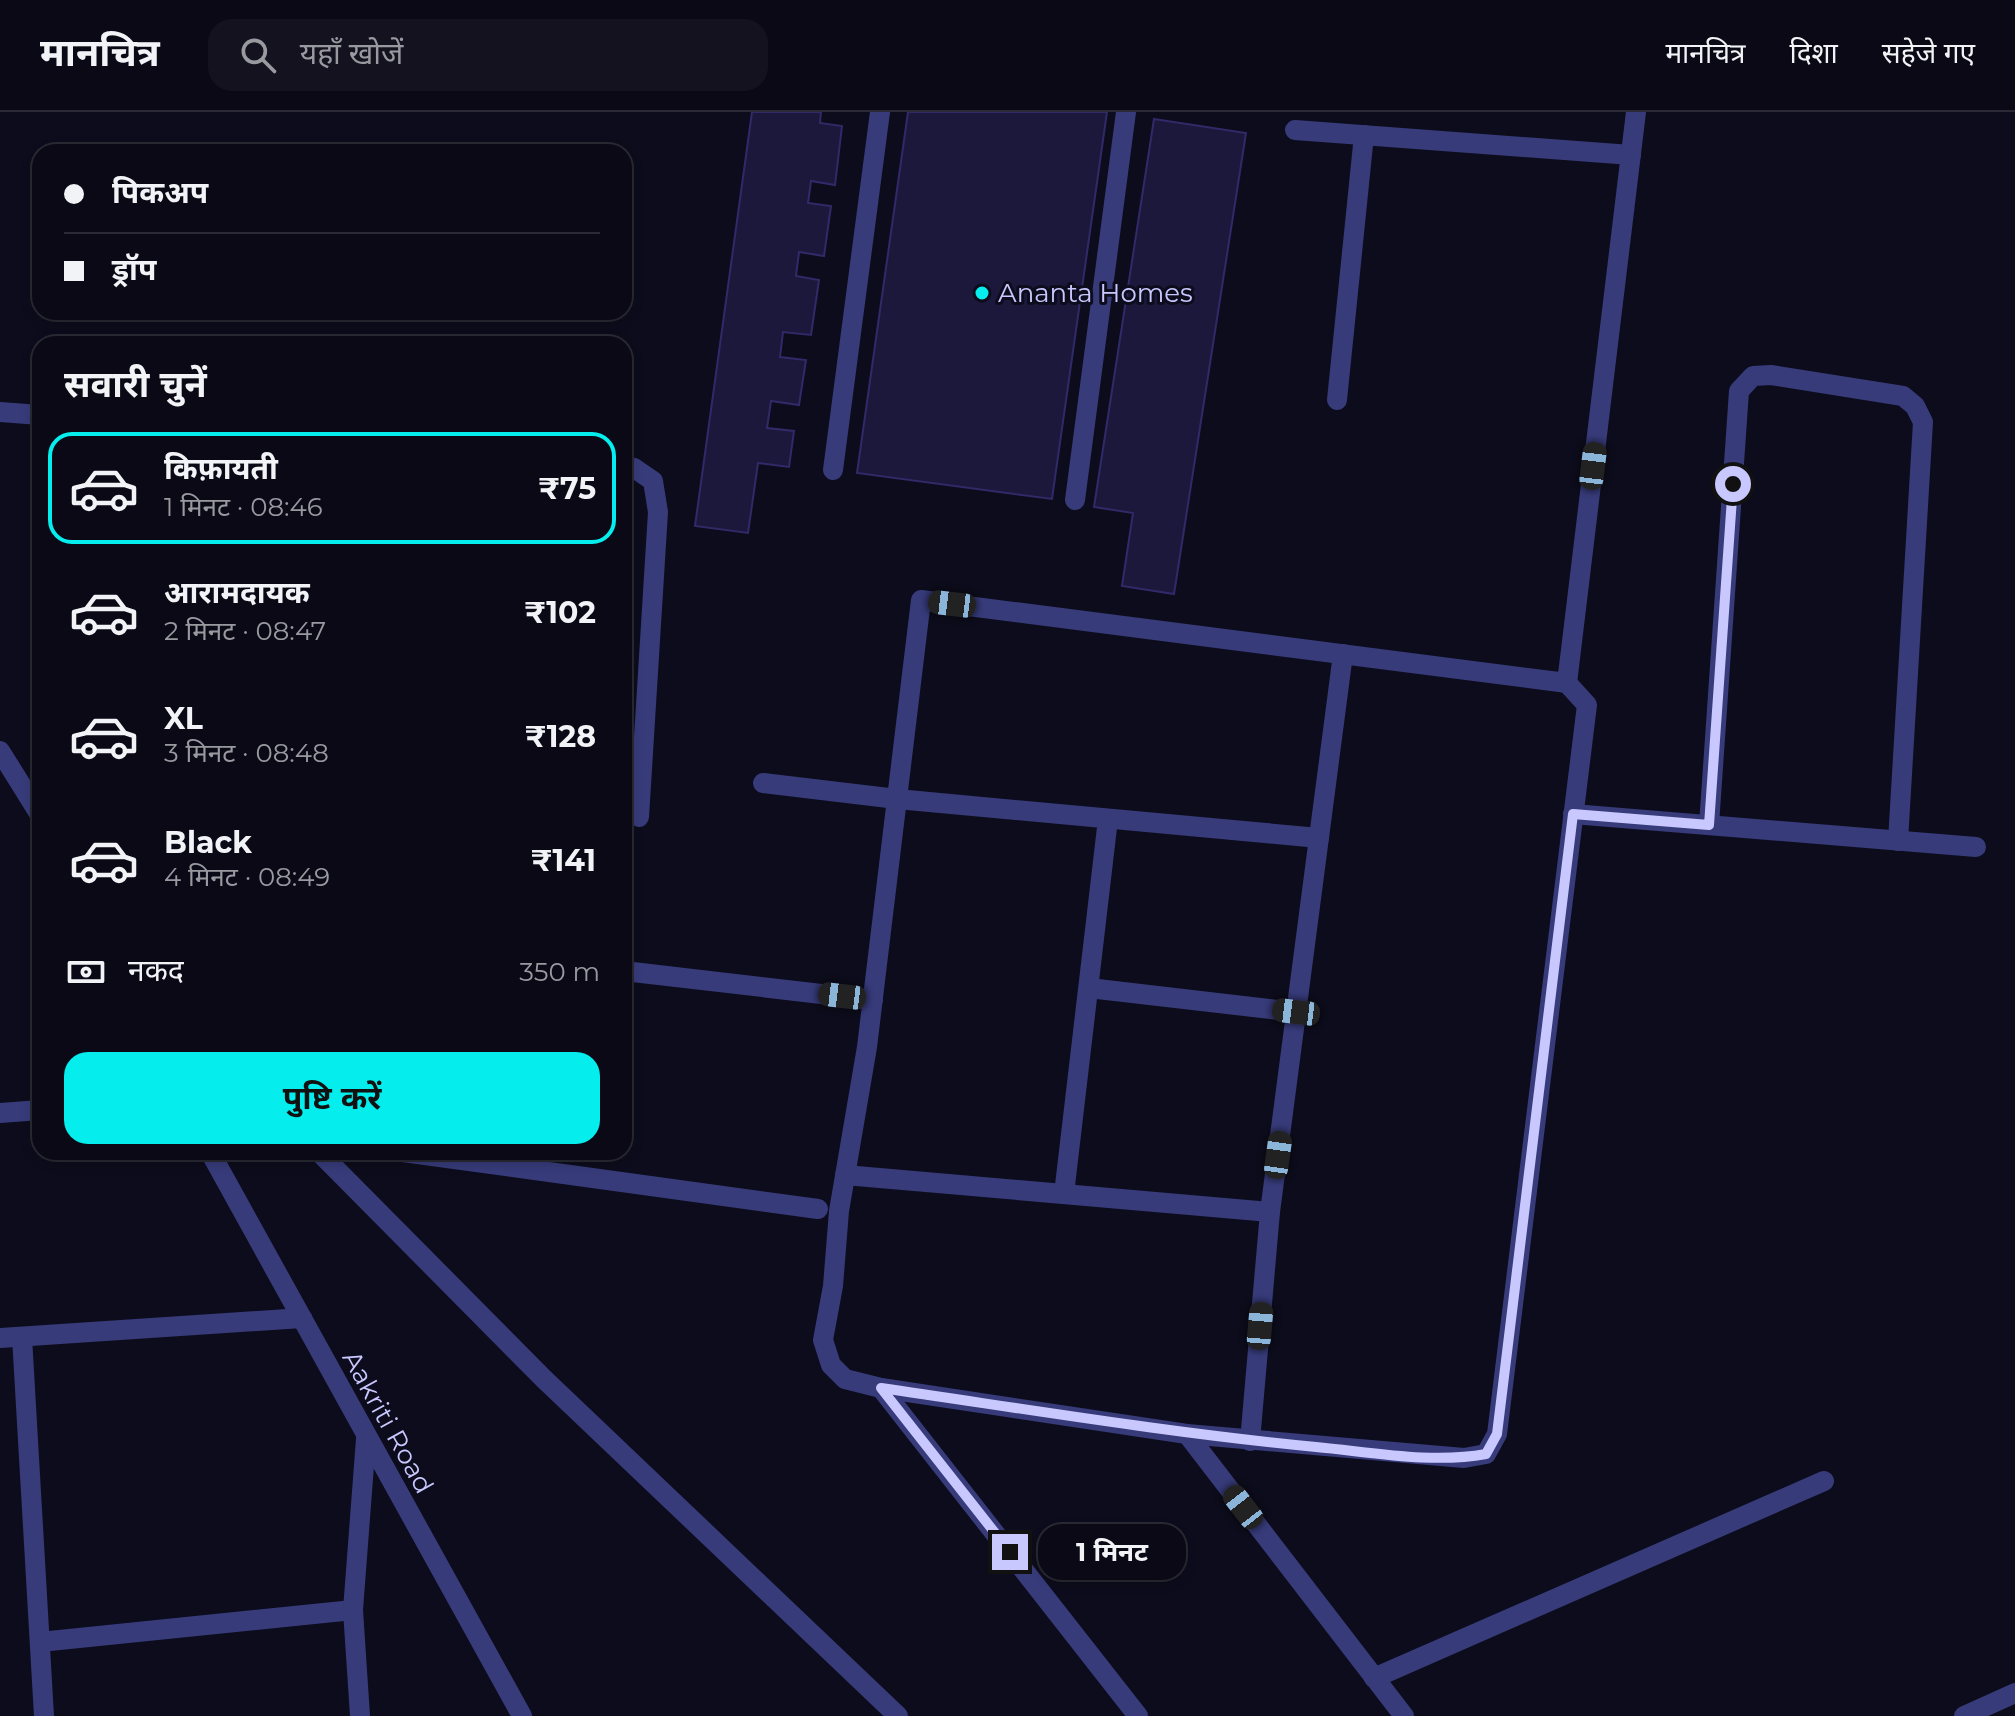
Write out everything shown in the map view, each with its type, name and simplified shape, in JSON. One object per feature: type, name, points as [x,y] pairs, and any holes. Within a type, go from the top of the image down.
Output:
[{"type":"street","points":[[833,470],[880,112]]},
{"type":"street","points":[[1075,500],[1126,112]]},
{"type":"street","points":[[1567,683],[1636,112]]},
{"type":"street","points":[[1295,130],[1631,155]]},
{"type":"street","points":[[1337,400],[1364,135]]},
{"type":"street","points":[[1709,825],[1739,391],[1753,376],[1771,375],[1903,396],[1915,406],[1923,422],[1898,841]]},
{"type":"street","points":[[0,412],[32,414]]},
{"type":"street","points":[[632,468],[653,481],[658,512],[639,817]]},
{"type":"street","points":[[921,600],[1343,654],[1567,683],[1587,705],[1497,1434],[1486,1454],[1464,1458],[1187,1434],[881,1388],[845,1379],[831,1365],[823,1340],[873,1000],[921,600]]},
{"type":"street","points":[[1250,1441],[1270,1212],[1343,654]]},
{"type":"street","points":[[0,751],[32,802]]},
{"type":"street","points":[[763,783],[897,799],[1319,838]]},
{"type":"street","points":[[1573,814],[1976,847]]},
{"type":"street","points":[[1064,1194],[1108,819]]},
{"type":"street","points":[[632,972],[873,1000]]},
{"type":"street","points":[[1089,988],[1296,1012]]},
{"type":"street","points":[[0,1113],[32,1111]]},
{"type":"street","name":"Aakriti Road","points":[[214,1160],[366,1439],[522,1716]]},
{"type":"street","points":[[327,1160],[544,1379],[898,1716]]},
{"type":"street","points":[[461,1160],[818,1209]]},
{"type":"street","points":[[845,1175],[1270,1212]]},
{"type":"street","points":[[0,1338],[302,1318]]},
{"type":"street","points":[[22,1337],[44,1716]]},
{"type":"street","points":[[881,1388],[1138,1716]]},
{"type":"street","points":[[1187,1434],[1404,1716]]},
{"type":"street","points":[[360,1716],[353,1610],[366,1439]]},
{"type":"street","points":[[1374,1678],[1824,1481]]},
{"type":"street","points":[[40,1642],[353,1610]]},
{"type":"street","points":[[1964,1716],[2015,1693]]},
{"type":"building","points":[[752,112],[821,112],[820,123],[842,126],[835,185],[811,181],[808,203],[831,206],[824,256],[799,252],[796,276],[819,280],[811,335],[783,332],[780,357],[806,360],[799,405],[771,401],[767,428],[794,431],[789,467],[758,463],[748,533],[695,526]]},
{"type":"building","name":"Ananta Homes","points":[[908,112],[1107,112],[1052,499],[857,473]]},
{"type":"building","name":"Ananta Homes","points":[[1154,119],[1246,133],[1174,594],[1122,586],[1133,513],[1094,507]]},
{"type":"place","name":"Ananta Homes","points":[[982,293]]},
{"type":"route","points":[[1010,1552],[881,1388],[1204,1436],[1372,1453],[1464,1458],[1486,1454],[1497,1434],[1573,814],[1709,825],[1733,484]]}]
